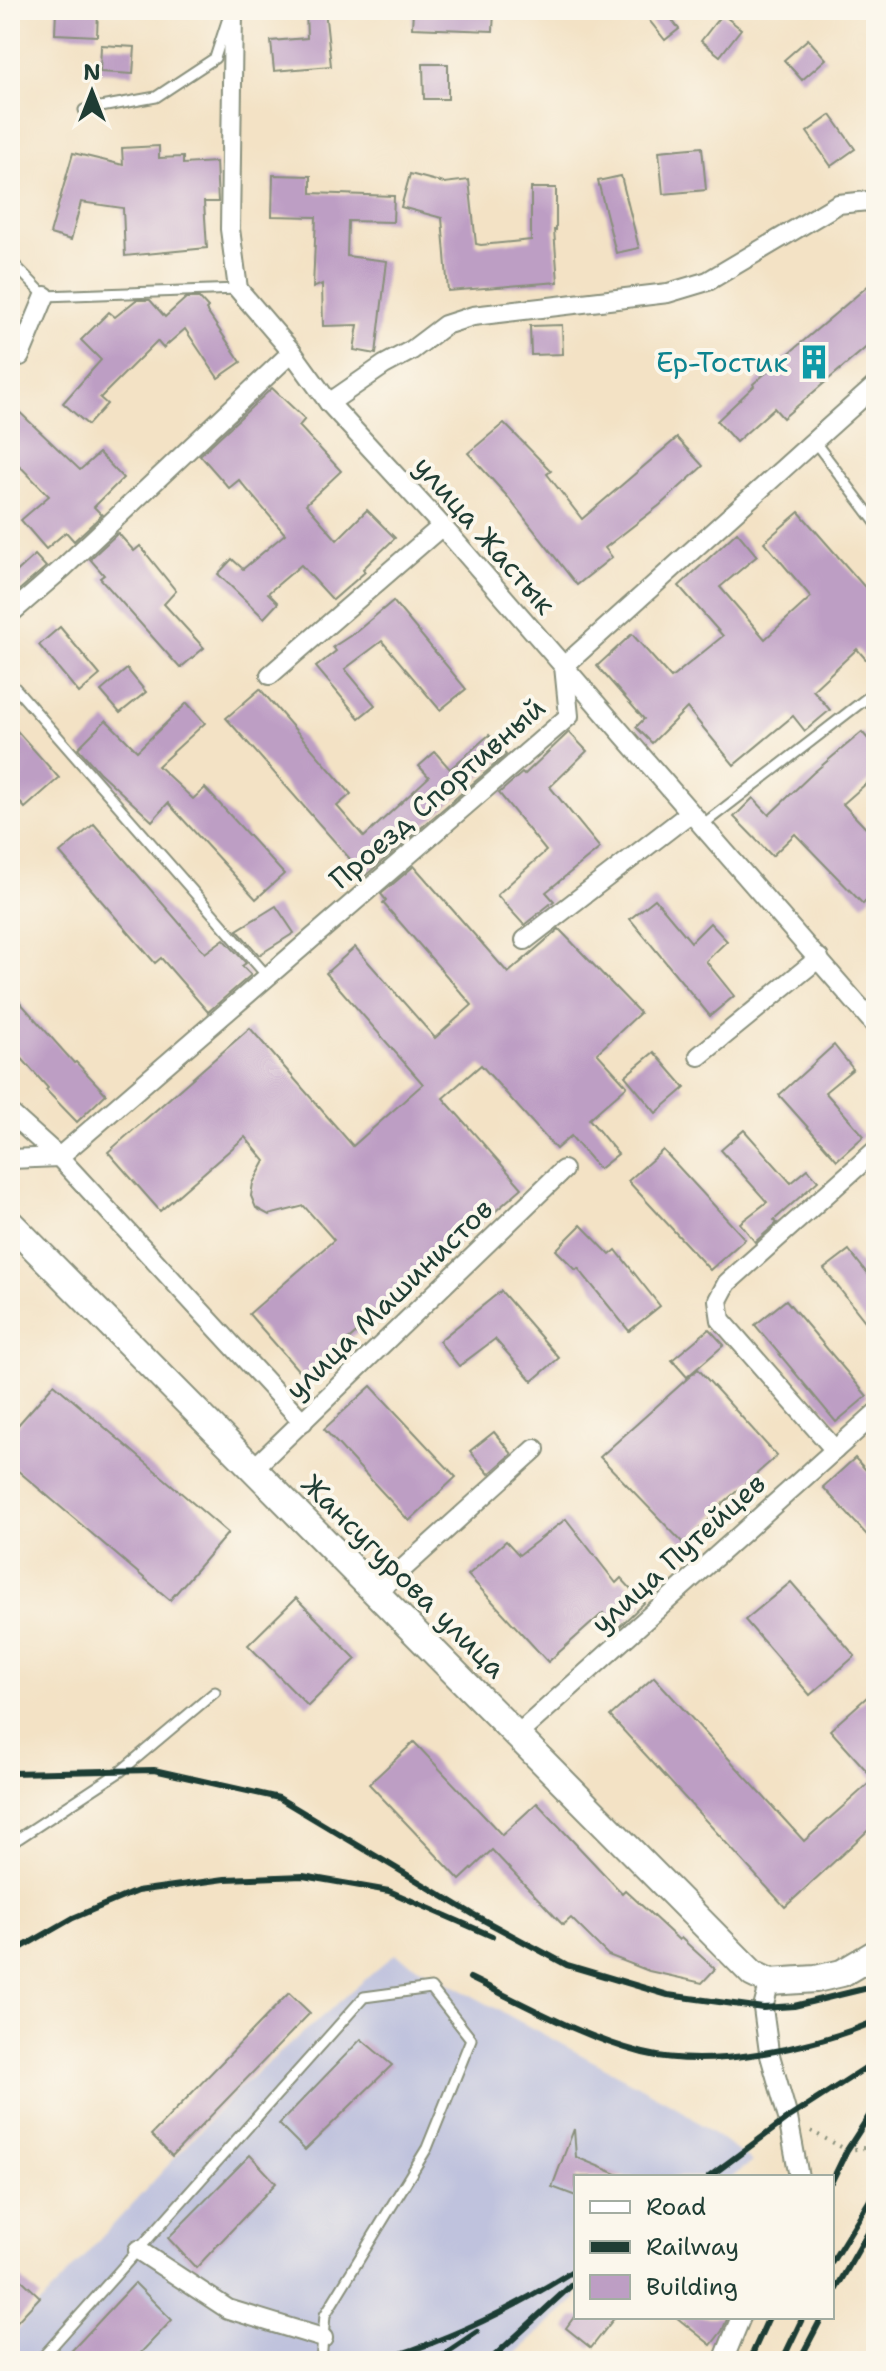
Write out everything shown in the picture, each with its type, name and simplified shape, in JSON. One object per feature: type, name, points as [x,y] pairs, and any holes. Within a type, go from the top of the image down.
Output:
[{"type":"street","points":[[232,10],[230,229],[238,289]]},
{"type":"street","points":[[329,403],[445,325],[473,316],[668,293],[708,281],[838,204],[868,201],[876,207]]},
{"type":"street","name":"улица Жастык","points":[[238,289],[292,352],[329,403],[442,526],[876,1026]]},
{"type":"street","points":[[10,356],[20,356],[45,296]]},
{"type":"street","points":[[10,614],[292,352]]},
{"type":"street","name":"Проезд Спортивный","points":[[59,1157],[569,716],[564,666],[876,385]]},
{"type":"street","points":[[270,675],[442,526]]},
{"type":"street","points":[[525,940],[696,819]]},
{"type":"street","points":[[699,1056],[819,958]]},
{"type":"street","points":[[10,1113],[59,1157],[303,1422]]},
{"type":"street","points":[[835,1450],[721,1320],[718,1300],[727,1283],[876,1150]]},
{"type":"street","points":[[10,1159],[59,1157]]},
{"type":"street","name":"улица Машинистов","points":[[253,1469],[563,1170]]},
{"type":"street","name":"Жансугурова улица","points":[[10,1223],[375,1594],[762,1978]]},
{"type":"street","name":"улица Путейцев","points":[[517,1735],[876,1413]]},
{"type":"street","points":[[375,1594],[535,1449]]},
{"type":"street","points":[[799,2175],[788,2118],[769,2052],[762,1978],[816,1979],[842,1973],[876,1953]]},
{"type":"street","points":[[138,2250],[228,2309],[323,2338]]},
{"type":"street","points":[[723,2361],[740,2319]]},
{"type":"lane","points":[[84,110],[156,97],[215,58],[232,10]]},
{"type":"lane","points":[[10,260],[45,296],[238,289]]},
{"type":"lane","points":[[814,441],[876,523]]},
{"type":"lane","points":[[10,682],[268,977]]},
{"type":"lane","points":[[696,819],[876,691]]},
{"type":"lane","points":[[10,1844],[121,1771],[215,1692]]},
{"type":"lane","points":[[39,2361],[364,1997],[431,1988],[471,2039],[427,2148],[325,2315],[321,2361]]},
{"type":"path","points":[[788,2118],[847,2150],[874,2147],[876,2143]]},
{"type":"shaded area","points":[[395,1954],[676,2106],[752,2162],[735,2175],[574,2175],[574,2301],[507,2361],[10,2361],[10,2337],[240,2087]]},
{"type":"building","points":[[56,10],[98,10],[97,36],[55,34]]},
{"type":"building","points":[[306,10],[325,10],[331,66],[274,71],[271,41],[307,38]]},
{"type":"building","points":[[413,10],[494,10],[493,31],[412,28]]},
{"type":"building","points":[[641,10],[664,10],[679,29],[665,40]]},
{"type":"building","points":[[722,14],[741,29],[720,56],[701,41]]},
{"type":"building","points":[[808,39],[826,59],[802,80],[784,60]]},
{"type":"building","points":[[101,45],[135,47],[133,74],[100,72]]},
{"type":"building","points":[[423,64],[448,64],[448,99],[424,99]]},
{"type":"building","points":[[831,115],[855,149],[831,166],[807,132]]},
{"type":"building","points":[[159,146],[159,158],[183,157],[183,164],[216,162],[218,202],[204,202],[207,248],[125,256],[123,208],[81,202],[71,240],[50,234],[73,153],[123,165],[122,148]]},
{"type":"building","points":[[702,147],[706,190],[663,194],[659,151]]},
{"type":"building","points":[[410,174],[444,183],[469,180],[476,244],[481,245],[531,240],[531,188],[556,188],[554,230],[558,282],[448,291],[442,218],[401,207]]},
{"type":"building","points":[[273,175],[311,176],[311,193],[394,196],[393,222],[348,221],[347,256],[387,261],[376,354],[354,350],[358,325],[323,326],[322,284],[313,288],[316,217],[272,216]]},
{"type":"building","points":[[621,176],[639,248],[616,253],[598,181]]},
{"type":"building","name":"Ер-Тостик","points":[[876,279],[876,339],[783,418],[774,408],[736,442],[717,421],[753,384]]},
{"type":"building","points":[[186,298],[199,298],[208,308],[206,310],[241,362],[218,378],[185,329],[163,348],[157,341],[100,398],[107,404],[88,425],[63,403],[101,360],[81,340],[109,312],[115,317],[136,300],[150,300],[165,317]]},
{"type":"building","points":[[562,325],[563,354],[531,355],[530,326]]},
{"type":"building","points":[[272,388],[305,419],[299,426],[341,471],[306,504],[337,540],[367,510],[395,538],[363,569],[365,572],[333,600],[301,565],[268,593],[278,603],[264,618],[218,574],[232,559],[243,569],[285,534],[239,480],[229,488],[200,455]]},
{"type":"building","points":[[10,403],[80,470],[99,453],[123,478],[94,507],[102,515],[74,541],[66,532],[46,549],[21,520],[49,496],[10,456]]},
{"type":"building","points":[[504,423],[551,471],[547,474],[582,519],[677,438],[703,466],[605,548],[612,557],[577,585],[507,496],[468,453]]},
{"type":"building","points":[[799,512],[876,600],[876,671],[857,649],[813,690],[830,710],[805,731],[793,716],[734,765],[687,708],[652,743],[636,727],[644,719],[597,666],[632,634],[671,678],[723,636],[679,586],[737,532],[757,556],[720,587],[765,639],[811,597],[764,542]]},
{"type":"building","points":[[118,533],[134,551],[140,546],[176,591],[164,604],[204,648],[180,668],[100,578],[104,575],[90,559]]},
{"type":"building","points":[[35,555],[46,567],[10,598],[10,578]]},
{"type":"building","points":[[393,601],[466,689],[440,710],[382,641],[345,669],[375,705],[359,718],[316,667],[336,651],[333,647]]},
{"type":"building","points":[[60,627],[100,675],[79,693],[39,645]]},
{"type":"building","points":[[127,669],[146,692],[120,713],[101,691]]},
{"type":"building","points":[[260,689],[351,794],[337,806],[364,837],[429,777],[419,766],[435,752],[450,769],[489,735],[506,755],[365,876],[226,718]]},
{"type":"building","points":[[187,703],[205,723],[158,766],[193,799],[205,788],[284,874],[256,899],[168,803],[152,821],[78,748],[106,720],[137,751]]},
{"type":"building","points":[[10,723],[59,778],[25,808],[10,791]]},
{"type":"building","points":[[569,732],[587,751],[550,787],[600,848],[546,892],[554,901],[524,925],[497,895],[546,851],[499,793],[522,773],[524,775]]},
{"type":"building","points":[[862,732],[876,748],[876,775],[843,804],[876,839],[876,891],[863,904],[795,834],[772,856],[734,817],[753,798],[769,815]]},
{"type":"building","points":[[94,824],[205,953],[224,939],[246,963],[242,966],[251,975],[208,1012],[161,958],[155,963],[60,853]]},
{"type":"building","points":[[414,866],[508,973],[559,929],[640,1013],[597,1053],[627,1086],[589,1119],[618,1154],[599,1169],[571,1136],[556,1149],[481,1065],[443,1098],[522,1188],[305,1378],[249,1314],[334,1240],[304,1206],[269,1215],[256,1208],[251,1196],[253,1183],[265,1161],[245,1137],[160,1211],[108,1152],[250,1028],[353,1146],[423,1084],[326,973],[355,947],[435,1038],[472,1005],[383,903],[386,900],[381,894]]},
{"type":"building","points":[[655,899],[691,942],[710,923],[727,941],[706,961],[734,996],[710,1016],[630,919]]},
{"type":"building","points":[[276,906],[294,933],[259,955],[237,930]]},
{"type":"building","points":[[10,991],[106,1094],[77,1122],[10,1045]]},
{"type":"building","points":[[834,1045],[853,1069],[825,1092],[864,1136],[837,1160],[779,1095]]},
{"type":"building","points":[[654,1052],[685,1088],[656,1113],[625,1076]]},
{"type":"building","points":[[744,1130],[791,1183],[808,1169],[818,1181],[774,1220],[777,1223],[755,1242],[740,1223],[767,1202],[721,1150]]},
{"type":"building","points":[[663,1150],[745,1239],[710,1270],[628,1181]]},
{"type":"building","points":[[581,1225],[610,1255],[616,1250],[660,1306],[629,1331],[578,1268],[576,1270],[556,1250]]},
{"type":"building","points":[[849,1250],[876,1285],[876,1335],[824,1269]]},
{"type":"building","points":[[501,1291],[559,1358],[532,1381],[495,1339],[459,1366],[439,1341]]},
{"type":"building","points":[[786,1300],[867,1396],[836,1422],[755,1325]]},
{"type":"building","points":[[709,1329],[724,1345],[687,1377],[672,1360]]},
{"type":"building","points":[[698,1369],[777,1456],[714,1511],[716,1513],[684,1544],[600,1457]]},
{"type":"building","points":[[54,1384],[228,1533],[170,1600],[10,1464],[10,1434]]},
{"type":"building","points":[[371,1386],[456,1477],[409,1521],[324,1429]]},
{"type":"building","points":[[494,1432],[512,1454],[489,1474],[470,1451]]},
{"type":"building","points":[[855,1458],[876,1481],[876,1545],[823,1487]]},
{"type":"building","points":[[566,1519],[616,1583],[621,1578],[644,1603],[617,1629],[603,1613],[548,1662],[468,1575],[506,1541],[519,1555]]},
{"type":"building","points":[[791,1582],[855,1656],[810,1695],[745,1620]]},
{"type":"building","points":[[296,1598],[356,1659],[308,1706],[248,1645]]},
{"type":"building","points":[[654,1677],[804,1841],[874,1779],[830,1730],[876,1689],[876,1823],[785,1907],[610,1716]]},
{"type":"building","points":[[414,1742],[502,1835],[537,1803],[622,1893],[625,1890],[715,1969],[702,1983],[649,1971],[608,1955],[571,1918],[563,1925],[492,1850],[460,1880],[369,1784]]},
{"type":"building","points":[[289,1993],[310,2013],[172,2156],[151,2135]]},
{"type":"building","points":[[361,2039],[392,2065],[305,2150],[279,2124]]},
{"type":"building","points":[[574,2129],[576,2157],[619,2175],[574,2175],[574,2195],[552,2187]]},
{"type":"building","points":[[250,2155],[276,2183],[196,2268],[168,2238]]},
{"type":"building","points":[[10,2269],[40,2297],[10,2329]]},
{"type":"building","points":[[135,2283],[172,2320],[133,2361],[62,2361]]},
{"type":"building","points":[[574,2317],[613,2319],[591,2348],[566,2328]]},
{"type":"building","points":[[678,2319],[727,2319],[711,2345]]},
{"type":"railway","points":[[10,1773],[154,1770],[279,1798],[476,1916],[567,1965],[668,1995],[763,2008],[794,2006],[876,1986]]},
{"type":"railway","points":[[10,1954],[73,1918],[137,1891],[225,1879],[303,1876],[389,1891],[492,1936]]},
{"type":"railway","points":[[470,1978],[598,2038],[643,2053],[670,2058],[761,2054],[822,2040],[876,2021]]},
{"type":"railway","points":[[712,2175],[788,2118],[876,2061]]},
{"type":"railway","points":[[834,2177],[876,2105]]},
{"type":"railway","points":[[834,2259],[876,2190]]},
{"type":"railway","points":[[834,2292],[876,2219]]},
{"type":"railway","points":[[378,2361],[480,2322],[574,2270]]},
{"type":"railway","points":[[489,2361],[574,2283]]},
{"type":"railway","points":[[749,2361],[768,2319]]},
{"type":"railway","points":[[782,2361],[802,2319]]},
{"type":"railway","points":[[799,2361],[821,2319]]},
{"type":"railway","points":[[434,2361],[477,2332]]},
{"type":"place","name":"Ер-Тостик","points":[[814,362]]}]
